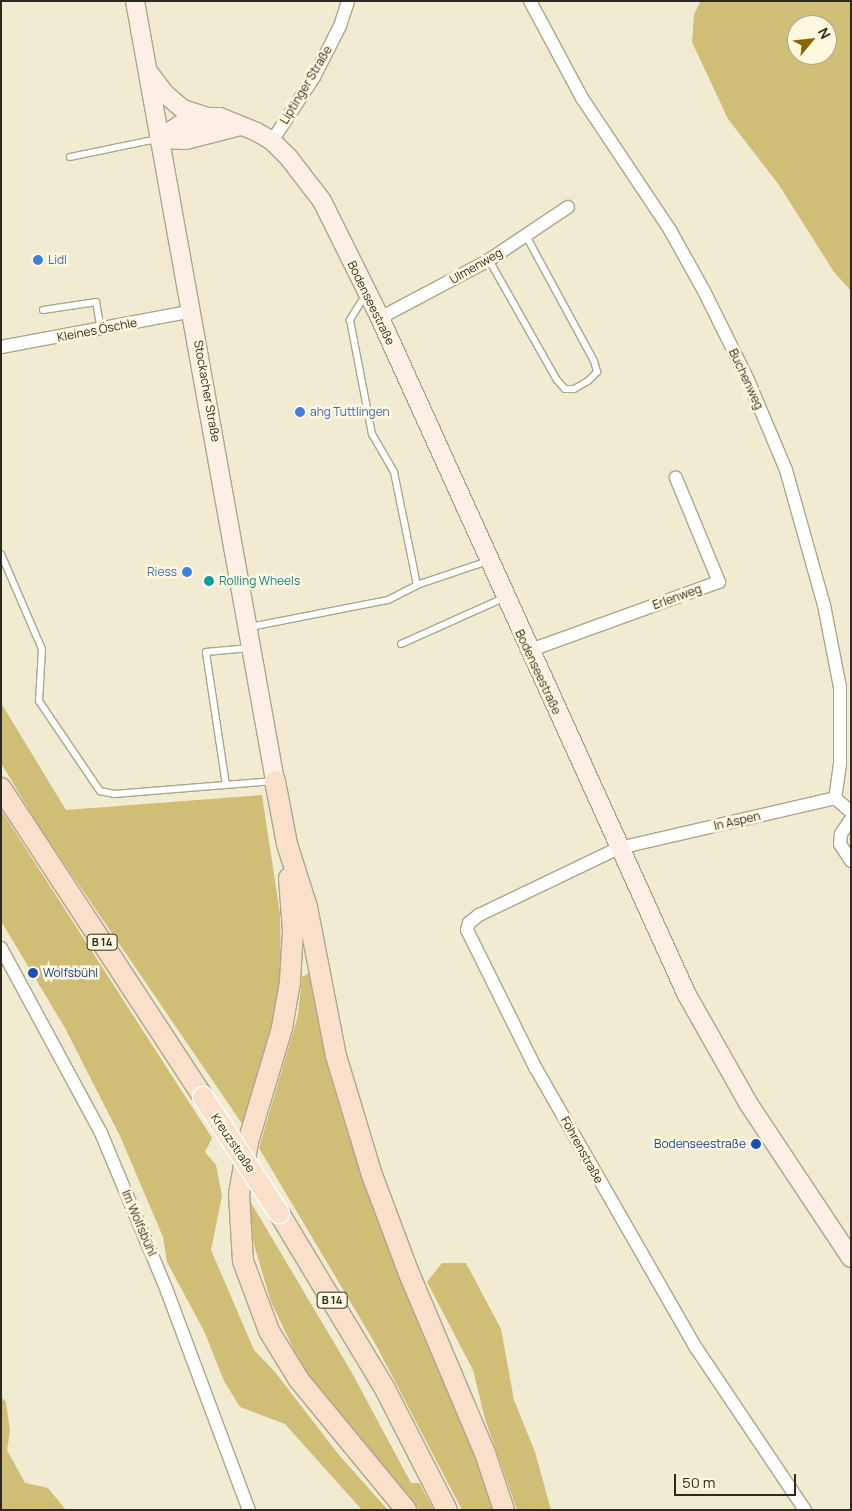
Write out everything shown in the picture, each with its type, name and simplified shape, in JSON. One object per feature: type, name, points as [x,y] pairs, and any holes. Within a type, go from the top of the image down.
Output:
[{"type":"main road","points":[[275,781],[287,844],[306,907],[336,1056],[372,1175],[408,1271],[479,1437],[504,1510]]},
{"type":"main road","name":"Kreuzstraße","points":[[1,788],[280,1213],[384,1387],[447,1510]]},
{"type":"main road","points":[[287,844],[293,931],[290,982],[282,1028],[248,1142],[239,1194],[243,1260],[269,1331],[298,1380],[406,1510]]},
{"type":"street","name":"Stockacher Straße","points":[[135,1],[159,139],[193,311],[275,781]]},
{"type":"street","name":"Liptinger Straße","points":[[272,141],[314,76],[340,26],[348,1]]},
{"type":"street","name":"Buchenweg","points":[[530,1],[582,98],[670,230],[705,293],[748,380],[786,470],[824,605],[840,687],[840,764],[835,798]]},
{"type":"street","name":"Bodenseestraße","points":[[149,73],[165,94],[183,109],[208,117],[220,117],[272,141],[304,175],[322,201],[380,318],[528,651],[687,995],[748,1103],[851,1258]]},
{"type":"street","points":[[159,139],[180,125],[208,117]]},
{"type":"street","points":[[159,139],[186,140],[240,126]]},
{"type":"street","name":"Ulmenweg","points":[[380,318],[489,260],[568,206]]},
{"type":"street","name":"Kleines Öschle","points":[[1,347],[101,330],[193,311]]},
{"type":"street","name":"Erlenweg","points":[[528,651],[720,582],[676,478]]},
{"type":"street","points":[[835,798],[851,812]]},
{"type":"street","name":"In Aspen","points":[[619,848],[835,798]]},
{"type":"street","points":[[851,819],[841,834],[840,844],[851,860]]},
{"type":"street","name":"Föhrenstraße","points":[[619,848],[479,915],[468,923],[467,930],[536,1069],[696,1348],[761,1450],[805,1510]]},
{"type":"street","name":"Im Wolfsbühl","points":[[1,948],[101,1133],[167,1291],[249,1510]]},
{"type":"lane","points":[[70,157],[159,139]]},
{"type":"lane","points":[[489,260],[557,380],[565,389],[574,389],[588,381],[597,372],[594,361],[526,236]]},
{"type":"lane","points":[[367,293],[350,320],[372,434],[394,472],[417,586]]},
{"type":"lane","points":[[43,310],[96,302],[101,330]]},
{"type":"lane","points":[[1,554],[42,649],[39,701],[100,791],[114,794],[275,781]]},
{"type":"lane","points":[[248,628],[388,600],[417,586],[488,561]]},
{"type":"lane","points":[[401,644],[504,598]]},
{"type":"lane","points":[[226,785],[206,652],[251,648]]},
{"type":"shaded area","points":[[701,1],[851,1],[851,291],[834,272],[779,185],[728,119],[692,42],[694,14]]},
{"type":"shaded area","points":[[1,703],[66,810],[262,795],[280,914],[281,978],[269,1038],[243,1125],[40,828],[1,763]]},
{"type":"shaded area","points":[[1,810],[212,1138],[205,1152],[216,1165],[222,1196],[211,1250],[254,1350],[275,1372],[339,1455],[388,1510],[362,1510],[285,1424],[240,1407],[224,1381],[205,1333],[167,1262],[163,1237],[120,1136],[65,1028],[1,921]]},
{"type":"shaded area","points":[[309,973],[328,1058],[495,1510],[462,1510],[376,1345],[259,1148],[298,1015],[302,977]]},
{"type":"shaded area","points":[[250,1201],[352,1373],[411,1483],[419,1483],[434,1510],[419,1510],[316,1388],[294,1350],[271,1302],[253,1241]]},
{"type":"shaded area","points":[[442,1263],[466,1263],[501,1329],[514,1400],[535,1452],[551,1510],[517,1510],[485,1419],[473,1370],[427,1282]]},
{"type":"shaded area","points":[[1,1397],[6,1402],[10,1431],[7,1450],[25,1483],[48,1488],[66,1510],[1,1510]]},
{"type":"place","name":"Lidl","points":[[38,260]]},
{"type":"place","name":"ahg Tuttlingen","points":[[300,412]]},
{"type":"place","name":"Riess","points":[[187,572]]},
{"type":"place","name":"Rolling Wheels","points":[[209,581]]},
{"type":"place","name":"Wolfsbühl","points":[[33,973]]},
{"type":"place","name":"Bodenseestraße","points":[[756,1144]]}]
